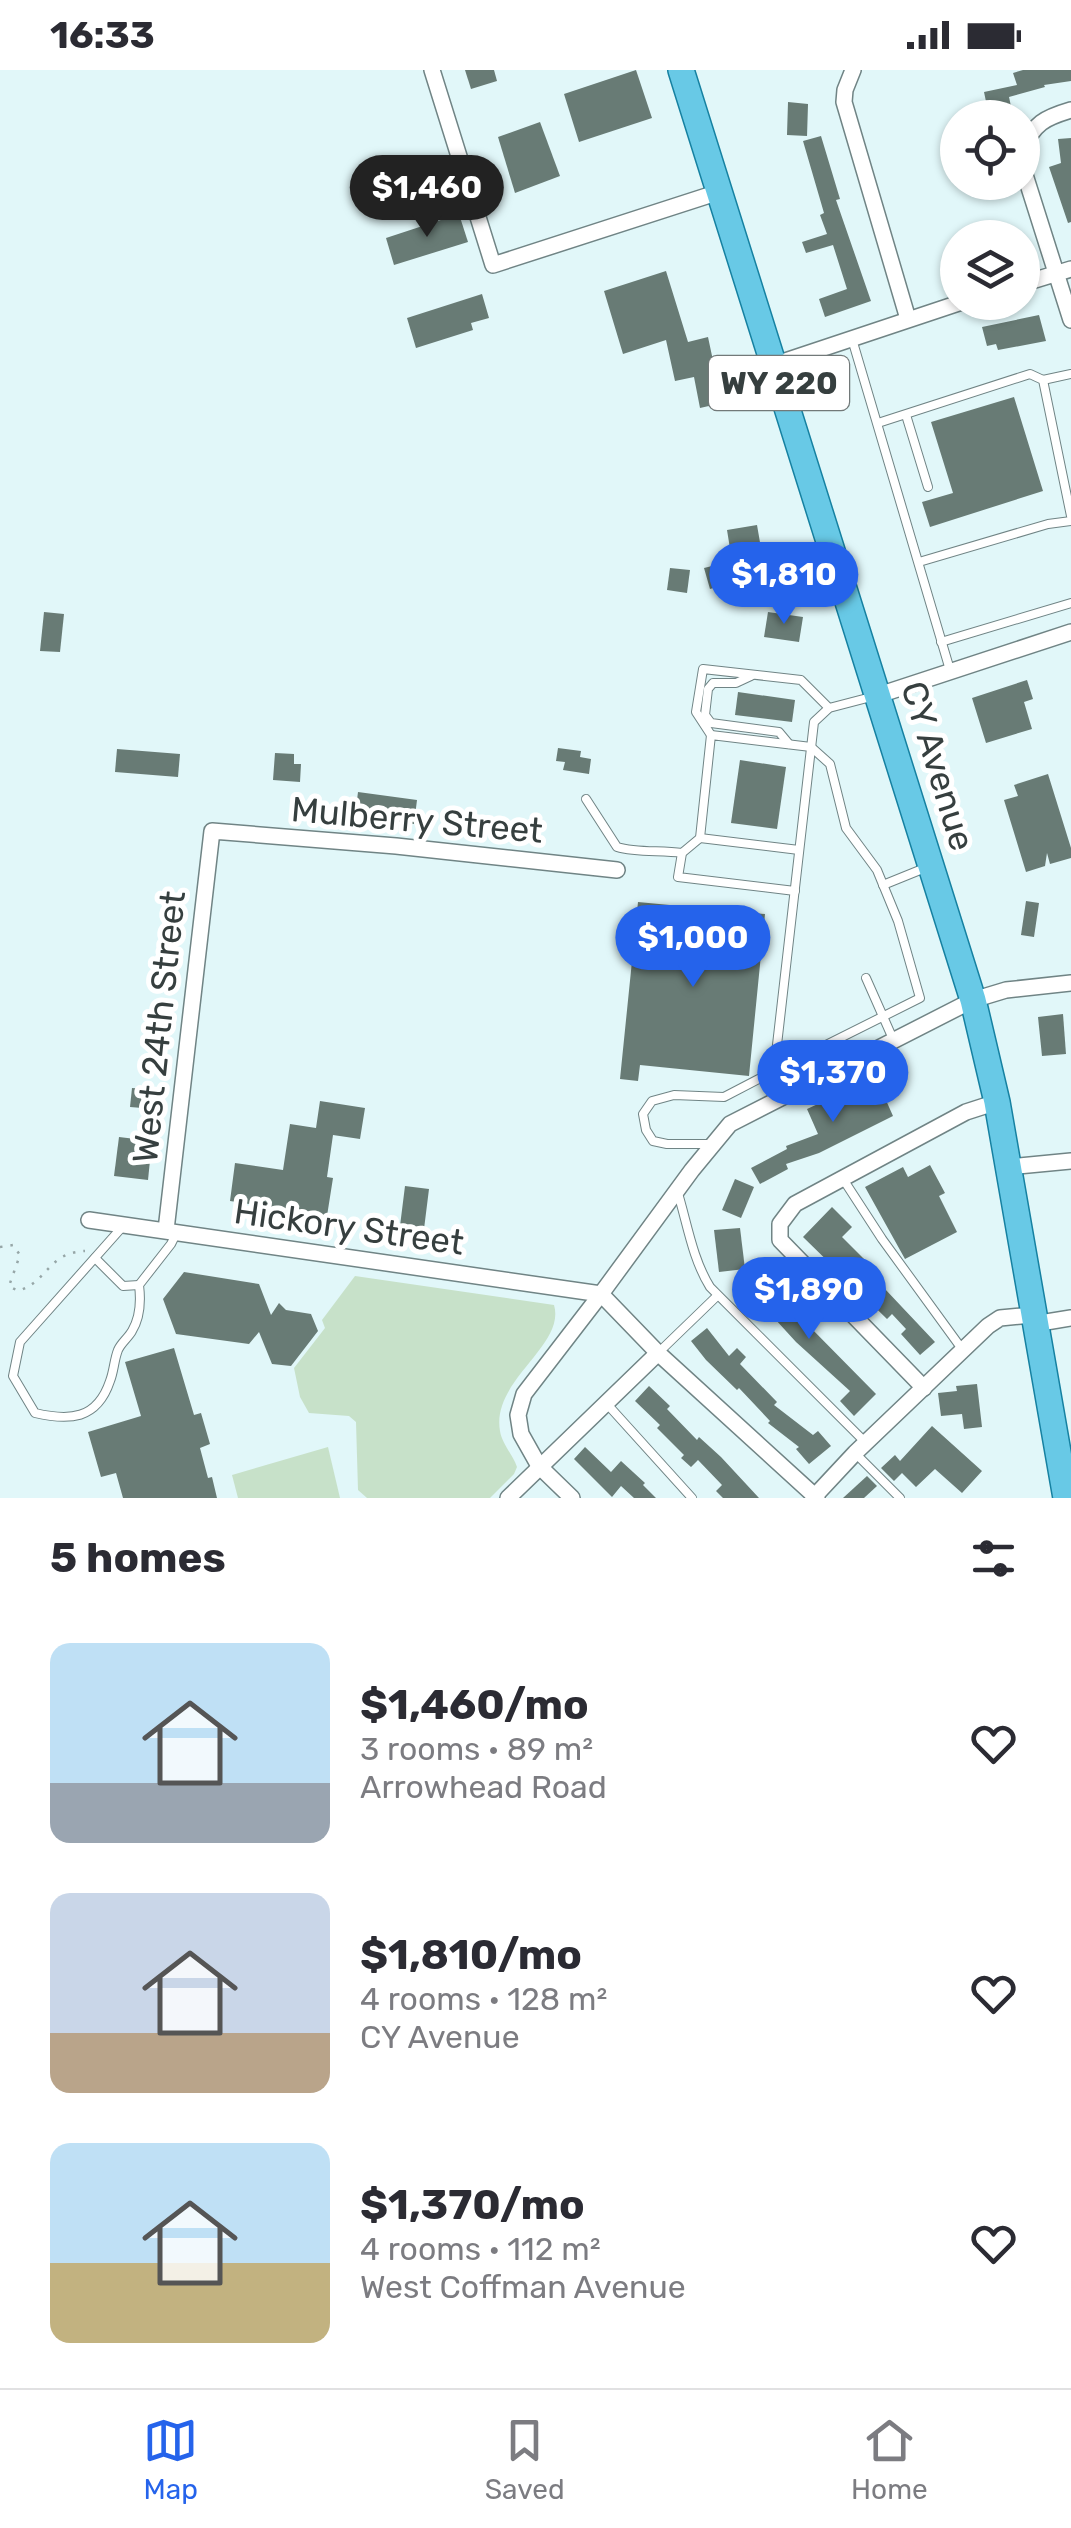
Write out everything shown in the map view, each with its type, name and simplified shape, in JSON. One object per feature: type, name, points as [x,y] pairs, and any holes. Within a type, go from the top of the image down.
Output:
[{"type":"main road","name":"CY Avenue","points":[[682,70],[974,1000],[997,1102],[1066,1498]]},
{"type":"street","points":[[432,70],[493,266],[720,192]]},
{"type":"street","points":[[853,70],[844,102],[908,320]]},
{"type":"street","points":[[1040,124],[1071,110]]},
{"type":"street","points":[[1035,200],[1064,271],[1071,320]]},
{"type":"street","points":[[1040,278],[1064,271]]},
{"type":"street","points":[[773,364],[940,309]]},
{"type":"street","points":[[879,695],[1071,632]]},
{"type":"street","name":"Mulberry Street","points":[[212,831],[618,870]]},
{"type":"street","name":"West 24th Street","points":[[172,1231],[212,831]]},
{"type":"street","points":[[572,1498],[539,1466],[521,1434],[518,1415],[524,1394],[730,1124],[974,1000],[1006,990],[1071,983]]},
{"type":"street","points":[[924,1388],[780,1240],[780,1224],[795,1204],[966,1112],[997,1102]]},
{"type":"street","points":[[1008,1168],[1071,1161]]},
{"type":"street","name":"Hickory Street","points":[[89,1220],[601,1294]]},
{"type":"street","points":[[601,1294],[658,1353],[815,1497],[860,1448],[1000,1318],[1071,1318]]},
{"type":"street","points":[[508,1498],[658,1353]]},
{"type":"lane","points":[[852,339],[950,671]]},
{"type":"lane","points":[[878,423],[1030,374],[1043,380],[1071,374]]},
{"type":"lane","points":[[919,562],[1071,518],[1043,380]]},
{"type":"lane","points":[[906,415],[928,487]]},
{"type":"lane","points":[[941,642],[1071,603]]},
{"type":"lane","points":[[795,892],[678,877],[682,853],[700,838],[711,736],[696,712],[702,668],[801,680],[828,708]]},
{"type":"lane","points":[[755,675],[736,683],[713,683],[708,689],[705,716],[711,723],[779,732],[789,744]]},
{"type":"lane","points":[[774,1071],[814,722],[828,708],[879,695]]},
{"type":"lane","points":[[711,736],[811,747],[830,764],[846,828],[883,885],[898,921],[920,998],[724,1097],[674,1095],[652,1101],[643,1114],[653,1141],[714,1144]]},
{"type":"lane","points":[[586,799],[617,847],[682,853]]},
{"type":"lane","points":[[700,838],[800,850]]},
{"type":"lane","points":[[883,885],[932,865]]},
{"type":"lane","points":[[866,978],[893,1040]]},
{"type":"lane","points":[[843,1178],[962,1350]]},
{"type":"lane","points":[[677,1190],[702,1273],[718,1296],[860,1448],[900,1498]]},
{"type":"lane","points":[[124,1224],[20,1342],[13,1376],[34,1413],[78,1418],[98,1404],[110,1383],[119,1347],[133,1330],[140,1298],[138,1286],[171,1244],[172,1231]]},
{"type":"lane","points":[[95,1258],[124,1286],[138,1286]]},
{"type":"lane","points":[[658,1353],[718,1296]]},
{"type":"lane","points":[[606,1404],[692,1498]]},
{"type":"path","points":[[0,1247],[13,1245],[20,1255],[10,1286],[18,1290],[32,1286],[54,1260],[71,1252],[102,1250]]},
{"type":"green space","points":[[355,1276],[554,1305],[555,1320],[549,1335],[516,1380],[500,1413],[501,1436],[517,1467],[490,1498],[367,1498],[358,1490],[356,1422],[349,1416],[309,1413],[300,1397],[294,1368],[325,1328],[322,1320]]},
{"type":"green space","points":[[328,1447],[340,1498],[238,1498],[232,1475]]},
{"type":"building","points":[[465,70],[494,70],[497,81],[471,89]]},
{"type":"building","points":[[636,70],[652,118],[579,142],[564,94]]},
{"type":"building","points":[[1071,70],[1071,81],[1044,85],[1009,97],[1010,100],[986,100],[984,92],[1017,85],[1013,73]]},
{"type":"building","points":[[788,102],[808,104],[807,136],[787,135]]},
{"type":"building","points":[[540,122],[560,176],[515,193],[498,137]]},
{"type":"building","points":[[821,136],[840,199],[836,200],[871,301],[825,317],[819,299],[847,289],[833,245],[806,253],[802,242],[827,234],[803,141]]},
{"type":"building","points":[[1071,138],[1068,223],[1049,167],[1061,163],[1058,139]]},
{"type":"building","points":[[459,214],[468,242],[394,265],[386,238]]},
{"type":"building","points":[[666,271],[688,342],[708,337],[722,403],[700,408],[694,377],[675,381],[666,340],[623,354],[604,291]]},
{"type":"building","points":[[482,294],[489,318],[471,323],[473,330],[416,348],[407,318]]},
{"type":"building","points":[[1040,319],[1046,341],[998,350],[996,344],[987,346],[982,327]]},
{"type":"building","points":[[1014,397],[1043,491],[930,527],[922,502],[953,493],[931,422]]},
{"type":"building","points":[[757,525],[767,583],[727,590],[726,584],[710,589],[704,568],[732,561],[727,530]]},
{"type":"building","points":[[670,568],[690,570],[687,593],[667,590]]},
{"type":"building","points":[[44,612],[64,614],[60,652],[40,651]]},
{"type":"building","points":[[768,612],[803,617],[799,642],[764,637]]},
{"type":"building","points":[[1027,680],[1033,699],[1024,702],[1032,729],[986,743],[972,698]]},
{"type":"building","points":[[738,692],[795,700],[792,722],[735,715]]},
{"type":"building","points":[[558,748],[581,751],[580,757],[591,759],[589,774],[563,770],[565,762],[556,761]]},
{"type":"building","points":[[117,749],[180,754],[178,777],[115,772]]},
{"type":"building","points":[[275,753],[294,754],[294,764],[301,764],[300,782],[273,780]]},
{"type":"building","points":[[740,760],[786,767],[777,829],[731,823]]},
{"type":"building","points":[[1048,774],[1071,858],[1050,864],[1047,853],[1045,866],[1026,872],[1004,800],[1018,796],[1014,785]]},
{"type":"building","points":[[358,792],[417,800],[414,824],[355,815]]},
{"type":"building","points":[[1026,901],[1039,903],[1034,937],[1021,935]]},
{"type":"building","points":[[638,902],[765,914],[749,1076],[640,1065],[638,1081],[620,1079]]},
{"type":"building","points":[[1063,1014],[1066,1054],[1042,1056],[1038,1017]]},
{"type":"building","points":[[874,1078],[877,1086],[884,1083],[893,1116],[819,1153],[786,1164],[788,1169],[760,1184],[751,1168],[787,1149],[786,1146],[818,1134],[807,1109]]},
{"type":"building","points":[[132,1088],[157,1090],[155,1109],[130,1107]]},
{"type":"building","points":[[320,1101],[365,1108],[360,1139],[333,1135],[327,1177],[333,1178],[327,1216],[230,1201],[235,1163],[283,1170],[290,1124],[316,1128]]},
{"type":"building","points":[[119,1137],[152,1141],[148,1180],[114,1176]]},
{"type":"building","points":[[930,1165],[945,1193],[939,1196],[957,1232],[905,1259],[865,1187],[903,1167],[908,1177]]},
{"type":"building","points":[[735,1179],[754,1187],[741,1218],[722,1210]]},
{"type":"building","points":[[405,1186],[429,1189],[423,1237],[399,1234]]},
{"type":"building","points":[[832,1207],[852,1227],[842,1237],[872,1267],[868,1271],[935,1342],[920,1355],[901,1334],[906,1329],[892,1314],[887,1319],[803,1237]]},
{"type":"building","points":[[740,1228],[745,1269],[719,1272],[714,1230]]},
{"type":"building","points":[[184,1272],[259,1284],[271,1315],[279,1303],[286,1310],[311,1314],[318,1331],[291,1366],[272,1364],[259,1332],[249,1344],[176,1334],[163,1299]]},
{"type":"building","points":[[755,1278],[783,1293],[809,1320],[806,1323],[876,1394],[854,1416],[840,1401],[850,1391],[775,1319],[742,1298]]},
{"type":"building","points":[[707,1328],[729,1356],[737,1348],[746,1357],[740,1364],[777,1402],[774,1405],[813,1435],[818,1431],[831,1446],[809,1464],[796,1449],[799,1447],[768,1423],[691,1341]]},
{"type":"building","points":[[174,1348],[194,1415],[201,1413],[210,1444],[200,1448],[217,1498],[123,1498],[116,1473],[101,1477],[88,1432],[141,1416],[125,1362]]},
{"type":"building","points":[[977,1384],[982,1427],[964,1429],[962,1414],[941,1416],[938,1393]]},
{"type":"building","points":[[649,1386],[697,1440],[699,1437],[721,1457],[759,1498],[723,1498],[716,1491],[722,1485],[698,1460],[691,1467],[681,1458],[684,1455],[657,1428],[660,1425],[635,1401]]},
{"type":"building","points":[[932,1426],[982,1471],[962,1493],[935,1469],[916,1487],[902,1473],[894,1481],[881,1468],[895,1455],[900,1461]]},
{"type":"building","points":[[585,1447],[611,1472],[621,1461],[656,1498],[634,1498],[621,1486],[612,1497],[574,1459]]},
{"type":"building","points":[[867,1476],[877,1486],[864,1498],[843,1498]]}]
